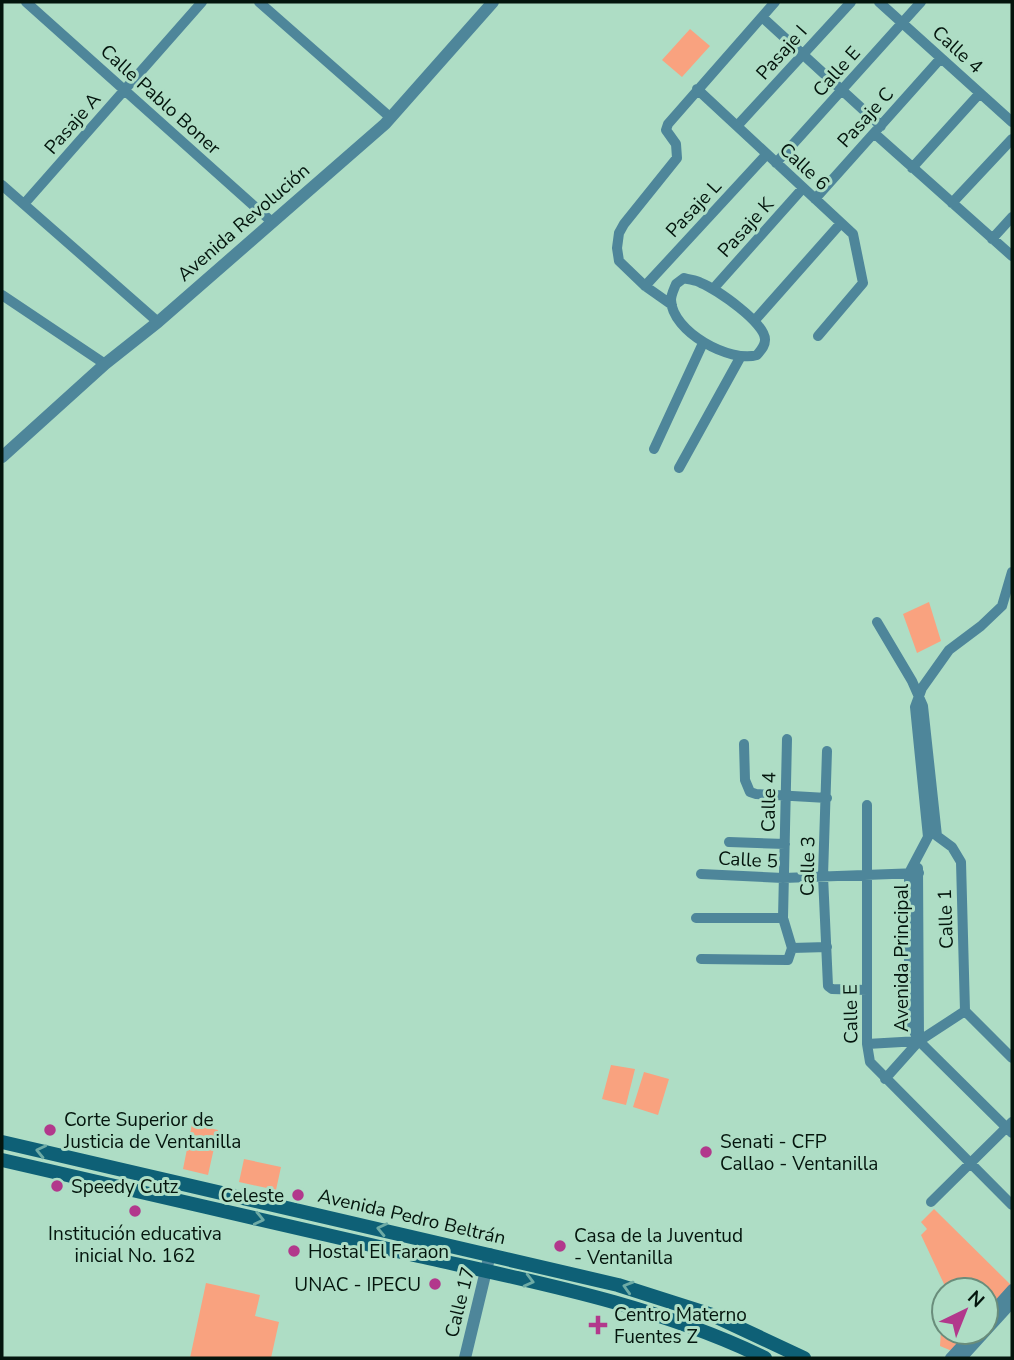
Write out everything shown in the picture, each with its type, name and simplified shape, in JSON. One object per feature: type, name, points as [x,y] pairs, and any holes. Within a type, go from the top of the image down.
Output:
[{"type":"main road","name":"Avenida Pedro Beltrán","points":[[2,1142],[618,1284],[704,1312],[746,1329],[804,1358]]},
{"type":"main road","name":"Avenida Pedro Beltrán","points":[[2,1160],[486,1271],[645,1311],[729,1341],[765,1358]]},
{"type":"main road","points":[[109,1185],[113,1167]]},
{"type":"street","name":"Calle Pablo Boner","points":[[26,2],[272,222]]},
{"type":"street","name":"Pasaje A","points":[[24,204],[202,2]]},
{"type":"street","points":[[259,2],[391,118]]},
{"type":"street","points":[[672,305],[645,286],[619,261],[618,240],[624,225],[676,160],[676,144],[666,130],[668,124],[775,2]]},
{"type":"street","name":"Pasaje I","points":[[737,126],[851,2]]},
{"type":"street","name":"Calle 4","points":[[879,2],[1012,122]]},
{"type":"street","name":"Calle E","points":[[776,163],[921,2]]},
{"type":"street","name":"Avenida Revolución","points":[[2,457],[391,118],[489,3]]},
{"type":"street","points":[[762,17],[842,90],[912,168],[1012,256]]},
{"type":"street","name":"Pasaje C","points":[[815,199],[942,58]]},
{"type":"street","name":"Calle 6","points":[[697,89],[854,236],[863,283],[818,336]]},
{"type":"street","points":[[912,168],[980,93]]},
{"type":"street","points":[[952,203],[1012,139]]},
{"type":"street","name":"Pasaje L","points":[[645,286],[767,154]]},
{"type":"street","points":[[2,185],[158,322]]},
{"type":"street","name":"Pasaje K","points":[[713,289],[803,188]]},
{"type":"street","points":[[992,239],[1012,217]]},
{"type":"street","points":[[755,320],[841,223]]},
{"type":"street","points":[[684,278],[699,282],[755,320],[763,330],[763,347],[757,355],[741,356],[703,343],[686,329],[672,305],[676,284],[684,278]]},
{"type":"street","points":[[2,295],[105,365]]},
{"type":"street","points":[[654,449],[703,343]]},
{"type":"street","points":[[679,468],[741,356]]},
{"type":"street","name":"Avenida Principal","points":[[932,836],[915,707],[918,695],[949,650],[1002,606],[1012,572]]},
{"type":"street","points":[[877,622],[918,695]]},
{"type":"street","name":"Avenida Principal","points":[[918,695],[923,706],[932,836],[919,857],[914,873],[909,1022],[919,1041]]},
{"type":"street","name":"Calle 4","points":[[787,739],[783,918],[792,948]]},
{"type":"street","points":[[744,744],[745,780],[750,792],[827,799]]},
{"type":"street","name":"Calle 3","points":[[827,751],[823,876],[827,981],[832,989],[867,990]]},
{"type":"street","name":"Calle E","points":[[867,806],[867,1044],[870,1062],[1012,1205]]},
{"type":"street","name":"Calle 1","points":[[932,836],[953,847],[961,862],[965,1012]]},
{"type":"street","points":[[729,842],[785,844]]},
{"type":"street","name":"Calle 5","points":[[701,874],[783,878],[914,873]]},
{"type":"street","points":[[696,918],[783,918]]},
{"type":"street","points":[[701,959],[788,960],[792,948],[827,947]]},
{"type":"street","points":[[885,1079],[919,1041],[965,1012],[1012,1058]]},
{"type":"street","points":[[867,1044],[919,1041],[1010,1127],[931,1202]]},
{"type":"street","name":"Calle 17","points":[[465,1358],[490,1254]]},
{"type":"street","points":[[1000,1302],[1012,1289]]},
{"type":"street","points":[[962,1358],[1012,1303]]},
{"type":"shaded area","points":[[690,29],[710,46],[682,77],[662,60]]},
{"type":"shaded area","points":[[929,602],[941,641],[917,653],[903,614]]},
{"type":"shaded area","points":[[611,1065],[635,1069],[626,1105],[602,1099]]},
{"type":"shaded area","points":[[644,1072],[669,1079],[658,1115],[633,1107]]},
{"type":"shaded area","points":[[192,1124],[218,1130],[208,1175],[183,1169]]},
{"type":"shaded area","points":[[244,1159],[281,1167],[276,1190],[239,1182]]},
{"type":"shaded area","points":[[934,1209],[1012,1286],[1000,1299],[1000,1276],[940,1276],[921,1235],[927,1229],[921,1222]]},
{"type":"shaded area","points":[[206,1283],[260,1295],[255,1316],[279,1322],[271,1358],[190,1358]]},
{"type":"shaded area","points":[[940,1346],[956,1346],[952,1351]]},
{"type":"place","name":"Corte Superior de Justicia de Ventanilla","points":[[50,1130]]},
{"type":"place","name":"Senati - CFP Callao - Ventanilla","points":[[706,1152]]},
{"type":"place","name":"Speedy Cutz","points":[[57,1186]]},
{"type":"place","name":"Celeste","points":[[298,1195]]},
{"type":"place","name":"Institución educativa inicial No. 162","points":[[135,1211]]},
{"type":"place","name":"Casa de la Juventud - Ventanilla","points":[[560,1246]]},
{"type":"place","name":"Hostal El Faraon","points":[[294,1251]]},
{"type":"place","name":"UNAC - IPECU","points":[[435,1284]]},
{"type":"place","name":"Centro Materno Fuentes Z","points":[[598,1325]]}]
